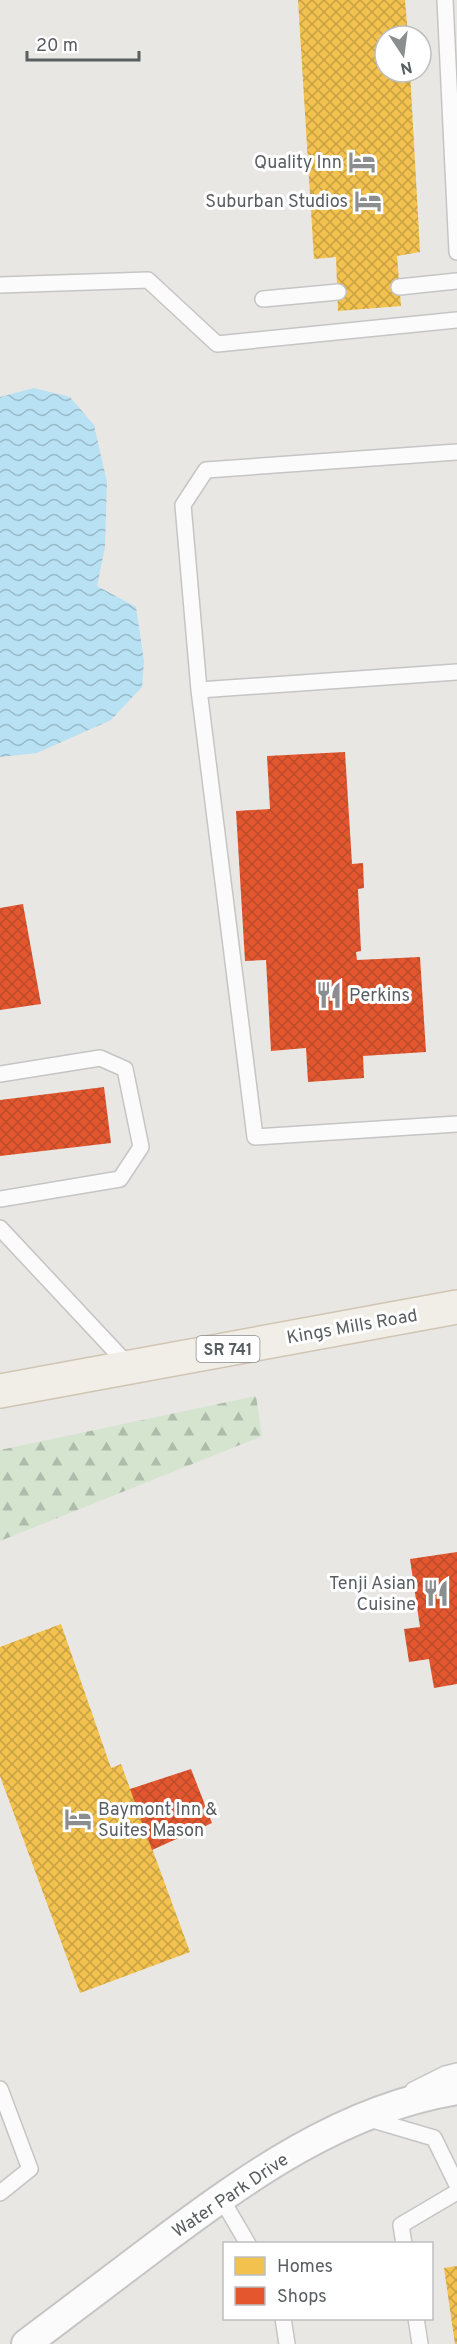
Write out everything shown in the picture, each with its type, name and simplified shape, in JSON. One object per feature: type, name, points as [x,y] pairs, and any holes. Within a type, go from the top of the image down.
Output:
[{"type":"main road","name":"Kings Mills Road","points":[[0,1391],[457,1307]]},
{"type":"street","name":"Water Park Drive","points":[[26,2344],[221,2198],[310,2140],[360,2117],[441,2092],[457,2090]]},
{"type":"lane","points":[[445,0],[457,252]]},
{"type":"lane","points":[[0,285],[148,280],[217,344],[457,320]]},
{"type":"lane","points":[[399,287],[457,281]]},
{"type":"lane","points":[[263,299],[338,292]]},
{"type":"lane","points":[[457,452],[206,470],[183,505],[199,690],[255,1137],[457,1124]]},
{"type":"lane","points":[[199,690],[457,672]]},
{"type":"lane","points":[[0,1074],[100,1058],[125,1069],[141,1147],[120,1179],[0,1199]]},
{"type":"lane","points":[[0,1228],[130,1367]]},
{"type":"lane","points":[[360,2117],[445,2074],[457,2071]]},
{"type":"lane","points":[[0,2089],[30,2169],[0,2193]]},
{"type":"lane","points":[[360,2117],[434,2138],[457,2185]]},
{"type":"lane","points":[[404,2242],[401,2226],[457,2192]]},
{"type":"lane","points":[[221,2198],[247,2242]]},
{"type":"lane","points":[[283,2320],[287,2344]]},
{"type":"lane","points":[[416,2320],[420,2344]]},
{"type":"green space","points":[[256,1396],[262,1436],[0,1541],[0,1450]]},
{"type":"water","points":[[34,388],[70,397],[94,425],[107,482],[105,547],[97,586],[136,607],[144,661],[142,687],[111,720],[37,753],[0,757],[0,397]]},
{"type":"building: Homes","name":"Quality Inn","points":[[298,0],[405,0],[407,24],[373,24],[373,84],[411,84],[420,252],[397,256],[401,306],[338,311],[336,257],[314,259]]},
{"type":"building: Homes","name":"Baymont Inn & Suites Mason","points":[[61,1624],[111,1768],[121,1764],[190,1952],[80,1993],[0,1776],[0,1647]]},
{"type":"building: Homes","points":[[457,2266],[457,2344],[455,2344],[444,2268]]},
{"type":"building: Shops","points":[[345,752],[352,864],[363,863],[364,888],[358,889],[361,951],[356,952],[357,960],[420,957],[426,1052],[363,1056],[364,1078],[308,1082],[306,1048],[271,1051],[266,960],[245,961],[236,811],[270,809],[267,756]]},
{"type":"building: Shops","points":[[23,904],[41,1004],[0,1010],[0,908]]},
{"type":"building: Shops","points":[[104,1087],[111,1143],[0,1156],[0,1100]]},
{"type":"building: Shops","name":"Tenji Asian Cuisine","points":[[457,1552],[457,1684],[434,1688],[429,1659],[409,1662],[404,1629],[420,1627],[410,1559]]},
{"type":"building: Shops","points":[[191,1769],[212,1823],[152,1850],[130,1789]]},
{"type":"place","name":"Quality Inn","points":[[362,162]]},
{"type":"place","name":"Suburban Studios","points":[[368,201]]},
{"type":"place","name":"Perkins","points":[[329,995]]},
{"type":"place","name":"Tenji Asian Cuisine","points":[[436,1593]]},
{"type":"place","name":"Baymont Inn & Suites Mason","points":[[78,1819]]}]
